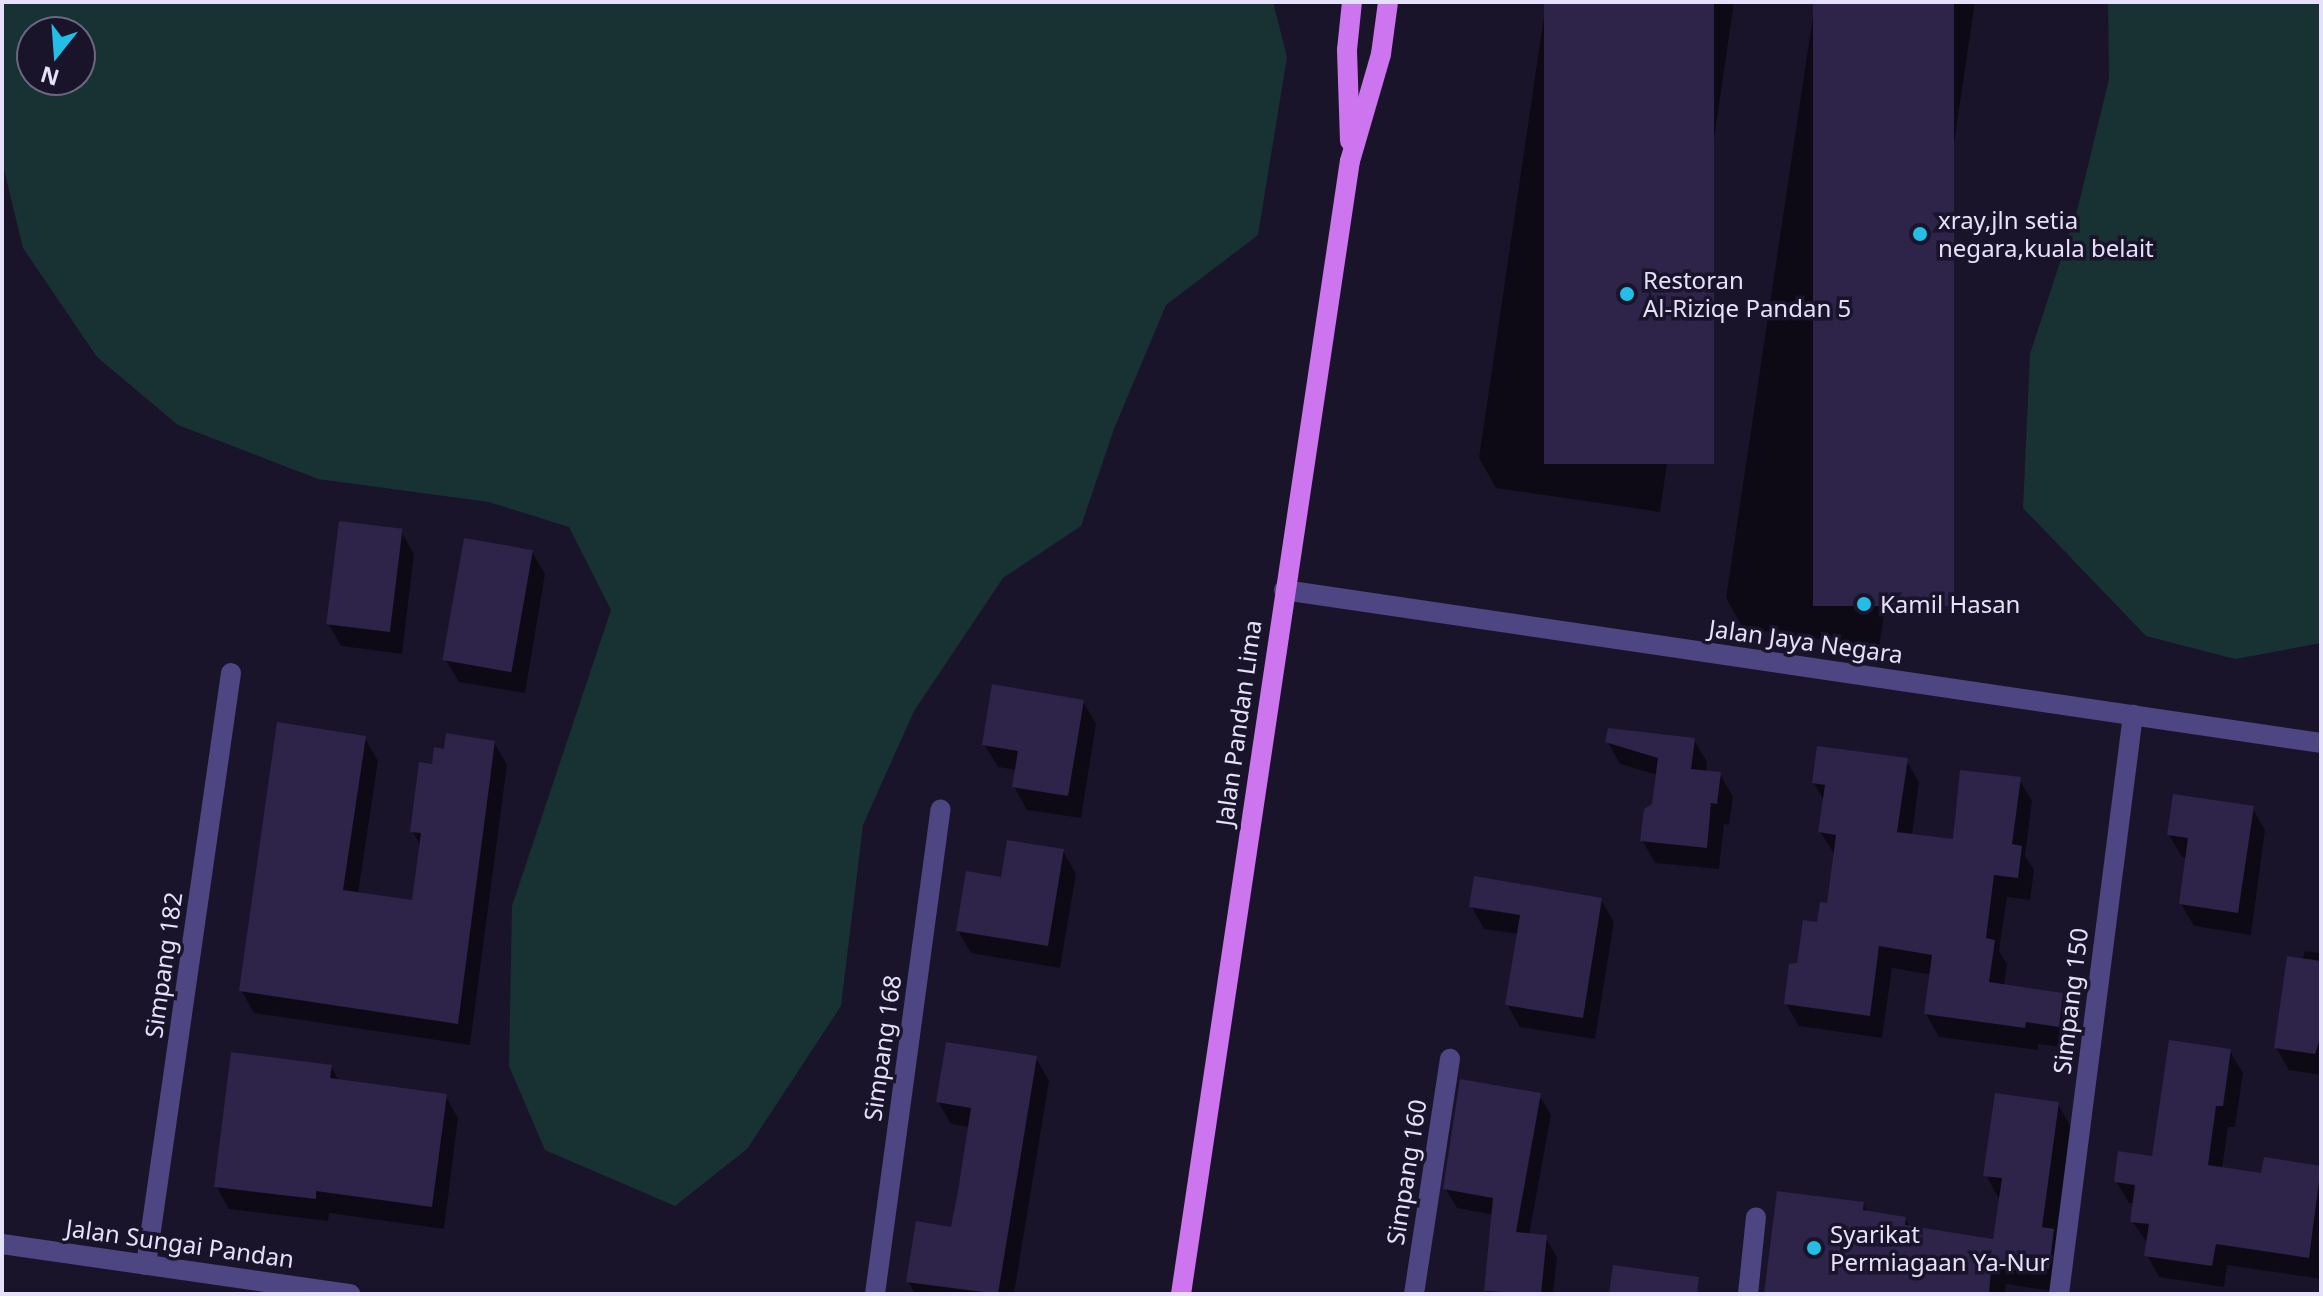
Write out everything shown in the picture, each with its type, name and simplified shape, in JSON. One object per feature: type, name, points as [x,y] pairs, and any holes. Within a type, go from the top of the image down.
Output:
[{"type":"main road","name":"Jalan Pandan Lima","points":[[1350,161],[1347,50],[1352,2]]},
{"type":"main road","name":"Jalan Pandan Lima","points":[[1181,1294],[1350,161],[1381,54],[1388,2]]},
{"type":"main road","points":[[1186,1259],[1191,1271],[1191,1294]]},
{"type":"street","name":"Jalan Jaya Negara","points":[[1284,590],[2321,743]]},
{"type":"street","name":"Simpang 182","points":[[146,1265],[231,673]]},
{"type":"street","name":"Simpang 150","points":[[2059,1294],[2133,715]]},
{"type":"street","name":"Simpang 168","points":[[875,1294],[941,809]]},
{"type":"street","name":"Simpang 160","points":[[1414,1294],[1450,1059]]},
{"type":"street","points":[[1748,1294],[1756,1217]]},
{"type":"street","name":"Jalan Sungai Pandan","points":[[2,1244],[350,1294]]},
{"type":"green space","points":[[2,2],[1273,2],[1287,57],[1258,235],[1166,305],[1114,429],[1081,526],[1003,578],[914,711],[863,825],[841,1006],[747,1149],[675,1206],[545,1150],[509,1066],[512,906],[611,610],[569,527],[489,502],[318,479],[178,425],[97,357],[23,248],[2,161]]},
{"type":"green space","points":[[2108,2],[2321,2],[2321,643],[2235,659],[2146,636],[2023,508],[2030,354],[2078,207],[2109,79]]},
{"type":"building","points":[[1544,2],[1714,2],[1714,464],[1544,464]]},
{"type":"building","points":[[1813,2],[1954,2],[1954,606],[1813,606]]},
{"type":"building","points":[[339,521],[403,529],[390,632],[326,624]]},
{"type":"building","points":[[464,538],[533,550],[511,672],[442,660]]},
{"type":"building","points":[[992,684],[1084,700],[1068,796],[1012,787],[1018,751],[982,745]]},
{"type":"building","points":[[277,722],[366,736],[343,890],[412,900],[421,833],[410,832],[419,762],[432,764],[434,747],[444,749],[446,733],[495,741],[458,1024],[239,991]]},
{"type":"building","points":[[1608,728],[1695,738],[1691,769],[1721,772],[1717,804],[1711,803],[1707,848],[1640,841],[1644,809],[1652,804],[1658,758],[1605,742]]},
{"type":"building","points":[[1817,746],[1908,758],[1897,832],[1953,839],[1960,770],[2021,777],[2012,844],[2022,846],[2018,878],[1994,875],[1986,938],[1995,940],[1989,982],[2063,993],[2059,1027],[2026,1022],[2025,1028],[1924,1014],[1932,955],[1879,946],[1870,1016],[1784,1004],[1789,964],[1797,963],[1803,920],[1817,922],[1820,902],[1827,903],[1836,835],[1818,832],[1825,785],[1812,783]]},
{"type":"building","points":[[2173,794],[2254,806],[2238,913],[2179,904],[2188,838],[2167,835]]},
{"type":"building","points":[[1007,840],[1064,849],[1048,946],[956,931],[966,871],[1001,877]]},
{"type":"building","points":[[1474,876],[1602,898],[1583,1018],[1505,1005],[1520,915],[1469,907]]},
{"type":"building","points":[[2287,956],[2321,961],[2321,1035],[2315,1054],[2274,1048]]},
{"type":"building","points":[[2169,1040],[2231,1049],[2223,1106],[2216,1106],[2208,1165],[2261,1173],[2264,1157],[2321,1166],[2309,1258],[2216,1244],[2212,1266],[2144,1256],[2149,1224],[2130,1222],[2135,1185],[2114,1182],[2118,1151],[2152,1156]]},
{"type":"building","points":[[946,1042],[1037,1056],[998,1294],[906,1282],[916,1221],[951,1227],[958,1191],[971,1108],[936,1102]]},
{"type":"building","points":[[231,1052],[332,1065],[330,1078],[447,1094],[432,1207],[316,1191],[316,1199],[214,1187]]},
{"type":"building","points":[[1460,1079],[1541,1093],[1516,1232],[1547,1235],[1541,1294],[1484,1291],[1493,1198],[1443,1189]]},
{"type":"building","points":[[1995,1093],[2059,1102],[2042,1227],[2054,1229],[2049,1269],[1992,1260],[1989,1294],[1764,1294],[1777,1191],[1864,1202],[1863,1210],[1906,1217],[1905,1225],[1993,1239],[2002,1178],[1983,1176]]},
{"type":"building","points":[[1613,1265],[1699,1277],[1697,1294],[1609,1294]]},
{"type":"place","name":"xray,jln setia negara,kuala belait","points":[[1920,234]]},
{"type":"place","name":"Restoran Al-Riziqe Pandan 5","points":[[1627,294]]},
{"type":"place","name":"Kamil Hasan","points":[[1864,604]]},
{"type":"place","name":"Syarikat Permiagaan Ya-Nur","points":[[1814,1248]]}]
